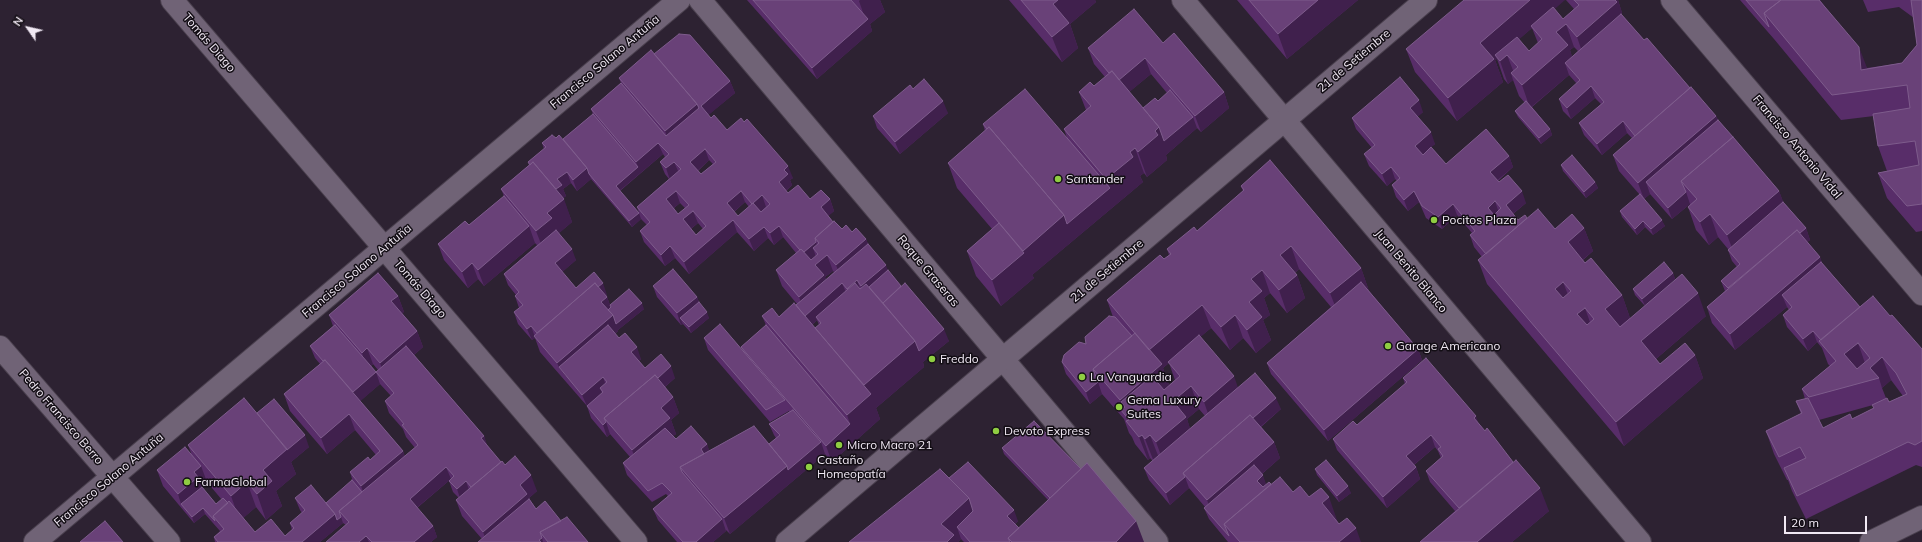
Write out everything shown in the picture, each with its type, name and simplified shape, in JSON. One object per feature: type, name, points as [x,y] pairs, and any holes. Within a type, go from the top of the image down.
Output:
[{"type":"street","name":"Tomás Diago","points":[[172,0],[636,542]]},
{"type":"street","name":"Francisco Solano Antuña","points":[[35,542],[679,0]]},
{"type":"street","name":"Roque Graseras","points":[[700,0],[1157,542]]},
{"type":"street","name":"Juan Benito Blanco","points":[[1182,0],[1285,120],[1640,542]]},
{"type":"street","name":"21 de Setiembre","points":[[787,542],[1426,0]]},
{"type":"street","name":"Francisco Antonio Vidal","points":[[1672,0],[1922,294]]},
{"type":"street","name":"Pedro Francisco Berro","points":[[0,347],[168,542]]},
{"type":"street","points":[[1872,542],[1922,517]]},
{"type":"building","points":[[753,0],[851,0],[868,19],[812,68]]},
{"type":"building","points":[[1021,0],[1058,0],[1053,4],[1069,23],[1052,37]]},
{"type":"building","points":[[1249,0],[1318,0],[1278,34]]},
{"type":"building","points":[[1464,0],[1530,0],[1480,43],[1494,59],[1448,98],[1406,49]]},
{"type":"building","points":[[1574,0],[1615,0],[1617,2],[1577,37],[1566,24],[1556,32],[1568,45],[1522,85],[1511,73],[1518,67],[1507,55],[1500,61],[1495,55],[1517,37],[1529,51],[1542,39],[1531,26],[1553,7],[1563,19],[1579,5]]},
{"type":"building","points":[[1746,0],[1781,0],[1764,13],[1769,27]]},
{"type":"building","points":[[1781,0],[1819,0],[1859,47],[1861,70],[1902,63],[1917,45],[1911,0],[1922,0],[1922,204],[1907,206],[1878,173],[1919,165],[1915,141],[1878,146],[1873,114],[1910,108],[1907,85],[1832,95],[1764,13]]},
{"type":"building","points":[[1134,9],[1163,43],[1174,33],[1224,92],[1195,116],[1145,58],[1119,80],[1112,71],[1109,73],[1088,48]]},
{"type":"building","points":[[1621,14],[1644,40],[1647,38],[1690,88],[1635,136],[1623,121],[1597,144],[1579,123],[1604,102],[1591,86],[1567,108],[1559,99],[1580,80],[1565,63]]},
{"type":"building","points":[[679,34],[690,35],[730,81],[701,106],[711,118],[714,115],[727,130],[741,118],[744,122],[747,119],[788,166],[784,170],[788,174],[779,182],[788,193],[798,185],[810,199],[821,190],[830,199],[821,207],[833,222],[815,238],[816,242],[804,252],[801,249],[800,250],[779,226],[770,233],[764,227],[749,239],[733,220],[684,262],[670,246],[661,255],[640,231],[650,222],[637,207],[681,169],[674,162],[666,168],[660,162],[669,154],[658,143],[636,162],[591,109],[621,83],[666,136],[699,108],[654,54]],"holes":[[[705,149],[716,162],[701,174],[690,162]],[[676,191],[689,205],[678,214],[666,199]],[[741,191],[752,204],[738,216],[727,203]],[[762,195],[770,204],[761,212],[753,203]],[[693,211],[706,226],[696,235],[683,219]]]},
{"type":"building","points":[[651,50],[697,104],[665,131],[619,78]]},
{"type":"building","points":[[1112,71],[1159,127],[1155,131],[1158,135],[1138,152],[1135,148],[1130,152],[1133,157],[1106,179],[1064,129],[1091,106],[1079,92],[1090,82],[1094,86]]},
{"type":"building","points":[[1400,77],[1419,100],[1410,108],[1431,132],[1415,146],[1423,155],[1431,147],[1446,164],[1486,129],[1509,156],[1490,172],[1499,182],[1508,175],[1522,191],[1506,205],[1518,220],[1525,215],[1527,218],[1486,254],[1470,235],[1475,231],[1453,204],[1438,217],[1422,206],[1414,191],[1404,200],[1392,185],[1400,178],[1391,167],[1382,174],[1364,154],[1375,145],[1352,118]],"holes":[[[1495,201],[1501,208],[1494,215],[1488,208]]]},
{"type":"building","points":[[924,79],[943,101],[895,142],[873,116],[910,85],[913,89]]},
{"type":"building","points":[[1691,87],[1716,116],[1638,183],[1613,155]]},
{"type":"building","name":"Santander","points":[[1025,89],[1110,188],[1067,224],[1064,215],[989,127],[987,129],[983,124]]},
{"type":"building","points":[[1170,90],[1193,117],[1164,141],[1159,127],[1143,108],[1155,98],[1158,101]]},
{"type":"building","points":[[1526,101],[1550,129],[1539,138],[1515,111]]},
{"type":"building","points":[[593,114],[638,167],[616,186],[639,213],[629,221],[589,174],[587,168],[563,139]]},
{"type":"building","points":[[1718,120],[1733,137],[1681,181],[1686,192],[1668,208],[1646,182]]},
{"type":"building","points":[[989,127],[1064,215],[1023,251],[948,163]]},
{"type":"building","points":[[552,135],[556,138],[559,135],[587,168],[573,180],[567,172],[557,179],[562,185],[556,189],[533,162],[530,165],[528,162],[546,147],[542,143]]},
{"type":"building","points":[[1733,137],[1779,191],[1727,235],[1710,214],[1700,222],[1688,207],[1697,199],[1681,181]]},
{"type":"building","points":[[1572,155],[1595,182],[1584,192],[1561,165]]},
{"type":"building","points":[[1270,160],[1361,268],[1330,293],[1291,246],[1280,255],[1297,275],[1279,290],[1262,270],[1251,279],[1262,291],[1249,302],[1262,317],[1247,330],[1235,315],[1221,327],[1202,305],[1149,350],[1107,300],[1160,255],[1164,259],[1171,254],[1167,249],[1194,227],[1197,231],[1244,190],[1241,186]]},
{"type":"building","points":[[533,162],[564,199],[547,213],[552,218],[536,231],[501,189]]},
{"type":"building","points":[[1640,194],[1662,220],[1651,229],[1643,221],[1635,229],[1620,211]]},
{"type":"building","points":[[504,196],[529,226],[478,270],[472,263],[462,272],[438,244],[465,221],[469,225]]},
{"type":"building","points":[[1783,202],[1806,228],[1800,233],[1797,230],[1728,288],[1721,281],[1740,264],[1728,250]]},
{"type":"building","points":[[1538,209],[1555,229],[1572,214],[1584,228],[1568,242],[1585,263],[1591,258],[1622,295],[1605,309],[1620,327],[1682,274],[1698,293],[1641,341],[1660,364],[1685,343],[1695,355],[1616,422],[1478,260]],"holes":[[[1563,282],[1571,291],[1563,298],[1555,289]],[[1585,308],[1594,319],[1587,325],[1577,314]]]},
{"type":"building","points":[[834,221],[842,229],[846,225],[852,232],[856,228],[866,239],[836,265],[827,255],[815,265],[824,275],[799,297],[776,270],[801,249],[811,260],[818,254],[813,248],[819,243],[815,238]]},
{"type":"building","points":[[999,223],[1024,253],[992,280],[967,251]]},
{"type":"building","points":[[556,230],[572,249],[555,263],[576,288],[594,272],[603,283],[598,287],[595,283],[537,333],[531,326],[527,329],[514,312],[523,305],[515,296],[519,292],[504,274]]},
{"type":"building","points":[[1797,230],[1820,257],[1730,334],[1707,307]]},
{"type":"building","points":[[868,244],[886,265],[861,286],[857,280],[847,289],[842,283],[805,316],[796,305]]},
{"type":"building","points":[[1664,262],[1673,273],[1642,299],[1633,289]]},
{"type":"building","points":[[1821,262],[1860,307],[1821,340],[1813,331],[1803,339],[1783,315],[1792,307],[1782,295]]},
{"type":"building","points":[[673,269],[697,297],[677,313],[653,286]]},
{"type":"building","points":[[888,270],[901,286],[883,303],[869,287]]},
{"type":"building","points":[[378,273],[398,296],[391,301],[417,331],[380,363],[367,348],[362,353],[329,315]]},
{"type":"building","points":[[1361,282],[1418,349],[1324,430],[1267,363]]},
{"type":"building","points":[[595,283],[607,297],[601,302],[613,315],[557,363],[534,336]]},
{"type":"building","points":[[855,283],[860,289],[866,284],[915,341],[864,385],[815,328],[821,323],[816,317]]},
{"type":"building","points":[[905,283],[944,329],[919,351],[915,341],[883,303]]},
{"type":"building","points":[[629,289],[642,303],[616,324],[613,315],[608,310],[611,307],[610,305]]},
{"type":"building","points":[[1873,296],[1922,349],[1922,441],[1915,445],[1908,442],[1797,496],[1784,468],[1806,458],[1800,447],[1779,457],[1766,431],[1802,413],[1796,401],[1808,398],[1823,428],[1850,414],[1852,419],[1874,408],[1872,405],[1887,398],[1889,402],[1907,394],[1896,373],[1882,357],[1870,368],[1879,378],[1809,397],[1802,389],[1836,361],[1819,341]],"holes":[[[1858,343],[1870,358],[1857,369],[1844,354]]]},
{"type":"building","points":[[699,302],[707,312],[689,327],[680,318]]},
{"type":"building","points":[[794,303],[871,394],[847,415],[762,316],[772,308],[779,317]]},
{"type":"building","points":[[1109,316],[1115,317],[1132,336],[1093,369],[1098,382],[1086,392],[1062,362],[1064,355],[1079,342],[1086,344],[1085,337]]},
{"type":"building","points":[[720,324],[785,400],[766,410],[704,338]]},
{"type":"building","points":[[335,325],[376,372],[353,392],[325,360],[323,361],[310,346]]},
{"type":"building","points":[[608,325],[619,338],[625,333],[637,347],[631,352],[645,368],[661,354],[671,366],[658,378],[655,375],[604,418],[606,422],[603,425],[587,406],[603,392],[600,388],[607,382],[603,377],[582,395],[559,367]]},
{"type":"building","points":[[766,325],[850,424],[826,446],[741,347]]},
{"type":"building","points":[[1135,333],[1162,364],[1120,400],[1093,369]]},
{"type":"building","points":[[1199,335],[1234,376],[1204,402],[1191,386],[1173,401],[1186,417],[1156,442],[1150,435],[1145,439],[1142,435],[1139,437],[1126,421],[1129,420],[1121,410],[1125,407],[1121,402],[1152,376],[1164,390],[1180,376],[1168,362]]},
{"type":"building","points":[[406,346],[484,436],[481,438],[501,462],[471,487],[466,481],[457,489],[449,481],[454,476],[446,467],[410,499],[433,526],[414,542],[372,542],[366,536],[359,542],[326,542],[349,522],[339,511],[418,445],[402,425],[404,424],[385,401],[394,393],[376,372]]},
{"type":"building","points":[[1426,358],[1476,416],[1474,418],[1485,431],[1487,428],[1513,462],[1459,508],[1426,471],[1443,456],[1438,449],[1441,447],[1431,435],[1406,456],[1416,467],[1383,497],[1333,439],[1353,421],[1357,425],[1407,382],[1403,378]]},
{"type":"building","points":[[325,360],[403,451],[361,486],[350,472],[368,457],[370,460],[380,451],[349,414],[321,438],[284,394]]},
{"type":"building","points":[[1255,373],[1276,398],[1253,418],[1250,415],[1183,473],[1185,477],[1166,493],[1144,468]]},
{"type":"building","points":[[655,375],[673,397],[661,408],[670,418],[632,450],[604,418]]},
{"type":"building","points":[[244,398],[287,449],[263,470],[272,481],[257,494],[247,482],[231,496],[188,445]]},
{"type":"building","points":[[274,399],[305,435],[287,450],[257,413]]},
{"type":"building","points":[[793,410],[821,442],[788,470],[787,466],[769,444],[780,435],[769,424]]},
{"type":"building","points":[[1250,415],[1274,442],[1207,500],[1183,473]]},
{"type":"building","points":[[1034,421],[1081,469],[1050,498],[1002,448]]},
{"type":"building","points":[[691,426],[707,444],[701,449],[704,454],[680,467],[682,472],[722,519],[696,542],[683,542],[653,509],[672,493],[662,483],[648,491],[623,463],[665,428],[676,439]]},
{"type":"building","points":[[754,426],[787,466],[724,518],[680,467]]},
{"type":"building","points":[[185,447],[201,466],[194,472],[198,477],[178,494],[157,470]]},
{"type":"building","points":[[515,456],[531,475],[520,485],[527,494],[483,532],[456,500],[502,461],[505,465]]},
{"type":"building","points":[[1326,460],[1348,486],[1337,496],[1315,469]]},
{"type":"building","points":[[1516,460],[1540,488],[1477,542],[1420,542]]},
{"type":"building","points":[[968,462],[1014,510],[1007,516],[1019,528],[1008,538],[1010,542],[970,542],[957,527],[973,511],[969,498],[949,478]]},
{"type":"building","points":[[1087,463],[1136,521],[1116,542],[1012,542],[1008,538]]},
{"type":"building","points":[[1254,465],[1263,475],[1257,481],[1263,487],[1269,482],[1271,484],[1224,524],[1229,536],[1204,508]]},
{"type":"building","points":[[940,469],[969,498],[941,524],[954,535],[947,542],[849,542]]},
{"type":"building","points":[[1280,477],[1293,492],[1300,486],[1309,497],[1321,488],[1329,497],[1322,503],[1339,524],[1347,518],[1356,528],[1339,542],[1240,542],[1224,524]]},
{"type":"building","points":[[352,480],[362,492],[339,511],[341,517],[337,520],[335,514],[326,503]]},
{"type":"building","points":[[311,485],[335,514],[302,542],[218,542],[214,537],[224,529],[213,516],[229,501],[255,532],[271,519],[285,536],[294,528],[290,523],[305,510],[295,498]]},
{"type":"building","points":[[202,487],[216,504],[223,498],[228,503],[213,516],[215,521],[203,508],[192,517],[181,504]]},
{"type":"building","points":[[529,499],[536,509],[545,501],[561,521],[540,532],[542,538],[539,540],[541,542],[478,542]]},
{"type":"building","points":[[567,517],[588,542],[548,542],[540,532]]},
{"type":"building","points":[[105,521],[123,542],[80,542]]},
{"type":"place","name":"Santander","points":[[1058,179]]},
{"type":"place","name":"Pocitos Plaza","points":[[1434,220]]},
{"type":"place","name":"Garage Americano","points":[[1388,346]]},
{"type":"place","name":"Freddo","points":[[932,359]]},
{"type":"place","name":"La Vanguardia","points":[[1082,377]]},
{"type":"place","name":"Gema Luxury Suites","points":[[1119,407]]},
{"type":"place","name":"Devoto Express","points":[[996,431]]},
{"type":"place","name":"Micro Macro 21","points":[[839,445]]},
{"type":"place","name":"Castaño Homeopatía","points":[[809,467]]},
{"type":"place","name":"FarmaGlobal","points":[[187,482]]}]
